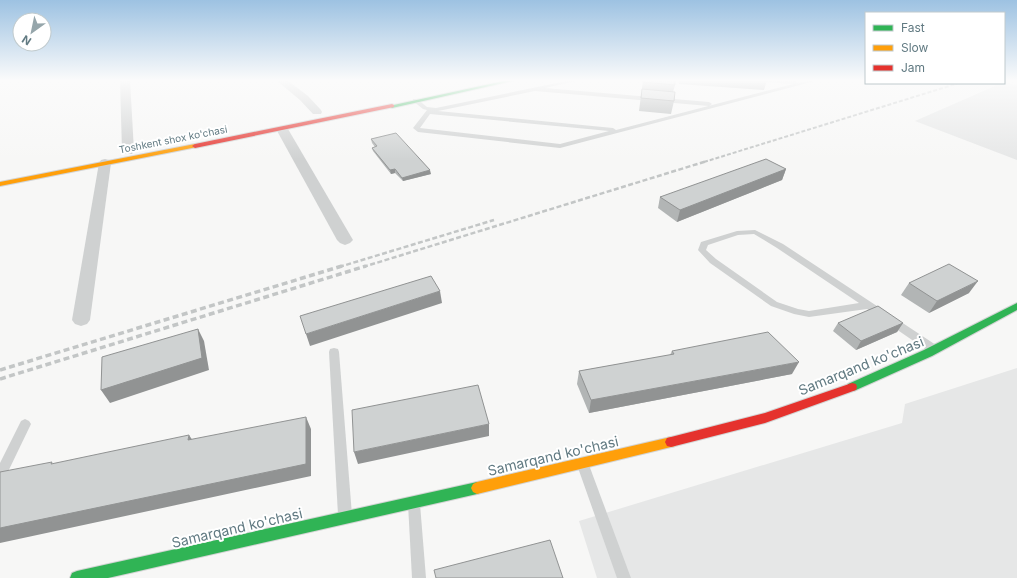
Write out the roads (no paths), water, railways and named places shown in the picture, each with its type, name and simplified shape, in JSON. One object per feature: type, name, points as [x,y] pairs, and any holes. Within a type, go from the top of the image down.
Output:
[{"type":"main road","name":"Toshkent shox ko'chasi","points":[[0,176],[318,112],[354,107]]},
{"type":"main road","name":"Toshkent shox ko'chasi","points":[[0,184],[282,129],[367,107]]},
{"type":"main road","name":"Samarqand ko'chasi","points":[[77,578],[414,503],[716,432],[786,411],[844,391],[935,350],[1017,306]]},
{"type":"street","points":[[126,107],[128,151]]},
{"type":"street","points":[[313,107],[318,112]]},
{"type":"street","points":[[282,129],[345,240]]},
{"type":"street","points":[[81,320],[105,163]]},
{"type":"lane","points":[[424,107],[429,111],[620,130]]},
{"type":"lane","points":[[448,107],[429,111],[416,128],[418,130],[553,145],[567,144],[708,107]]},
{"type":"lane","points":[[869,305],[809,314],[797,312],[774,304],[713,261],[702,250],[704,244],[737,233],[755,232],[780,246],[869,305],[935,350]]},
{"type":"lane","points":[[334,352],[345,518]]},
{"type":"lane","points":[[0,476],[25,424]]},
{"type":"lane","points":[[582,463],[624,578]]},
{"type":"lane","points":[[414,503],[419,578]]},
{"type":"railway","points":[[704,162],[882,107]]},
{"type":"railway","points":[[363,267],[707,161]]},
{"type":"railway","points":[[339,267],[494,220]]},
{"type":"railway","points":[[0,370],[342,266]]},
{"type":"railway","points":[[0,379],[366,266]]}]
